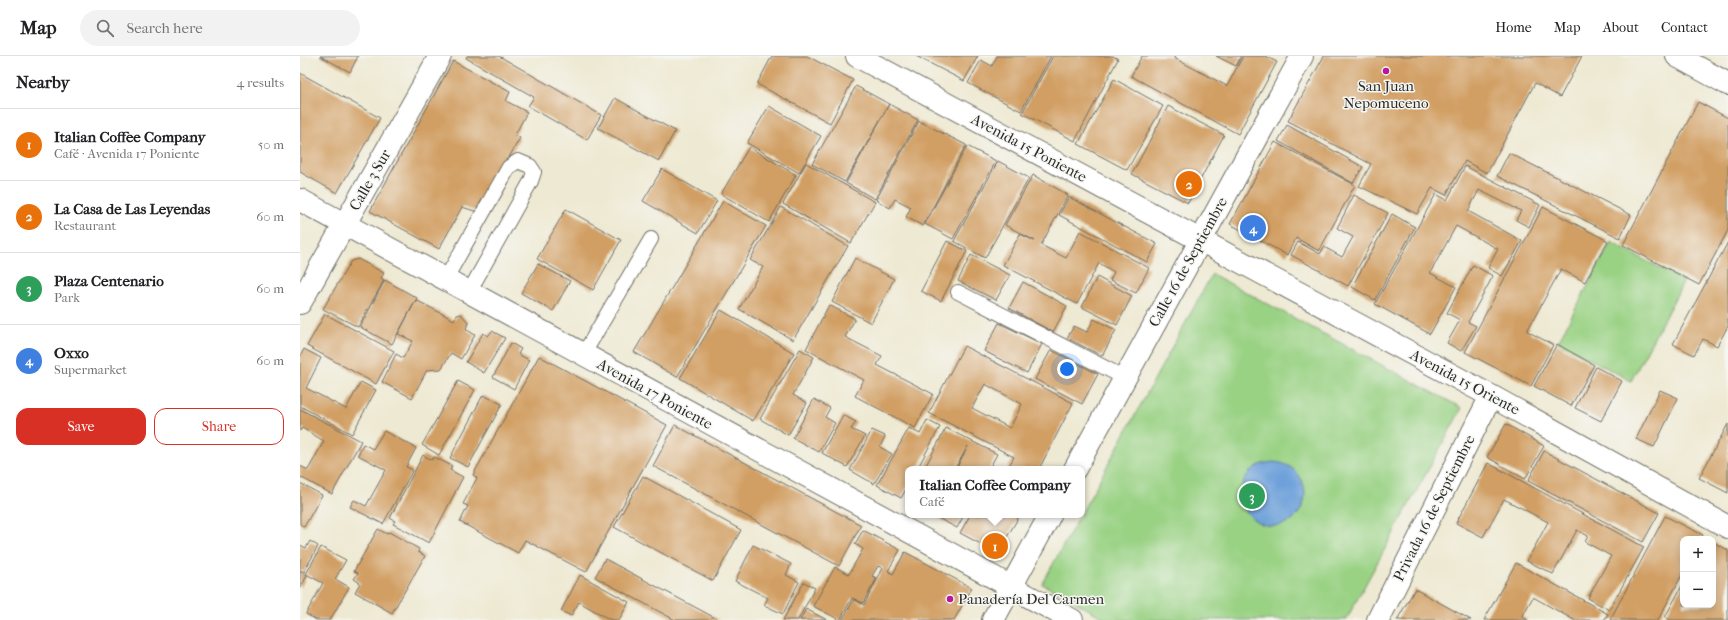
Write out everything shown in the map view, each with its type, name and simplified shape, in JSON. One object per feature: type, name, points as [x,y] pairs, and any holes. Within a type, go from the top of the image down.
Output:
[{"type":"street","name":"Calle 3 Sur","points":[[300,303],[440,56]]},
{"type":"street","name":"Avenida 15 Poniente","points":[[857,56],[1201,240]]},
{"type":"street","name":"Calle 16 de Septiembre","points":[[1077,466],[1302,56]]},
{"type":"street","points":[[1677,56],[1728,84]]},
{"type":"street","name":"Avenida 17 Poniente","points":[[300,200],[1072,620]]},
{"type":"street","name":"Avenida 15 Oriente","points":[[1201,240],[1491,396],[1728,527]]},
{"type":"street","name":"Privada 16 de Septiembre","points":[[1378,620],[1491,396]]},
{"type":"street","points":[[993,620],[1048,518]]},
{"type":"lane","points":[[445,280],[509,167],[518,161],[530,166],[534,172],[531,181],[469,292]]},
{"type":"lane","points":[[583,355],[651,239]]},
{"type":"lane","points":[[958,292],[1125,378]]},
{"type":"green space","points":[[1611,242],[1684,281],[1631,381],[1558,342]]},
{"type":"green space","points":[[1212,274],[1462,408],[1346,620],[1108,620],[1042,584],[1078,518],[1085,518],[1085,507]]},
{"type":"water","points":[[1267,462],[1279,462],[1296,471],[1303,482],[1305,494],[1303,506],[1296,517],[1279,526],[1267,526],[1255,521],[1246,512],[1241,500],[1241,488],[1246,476],[1255,467]]},
{"type":"building","points":[[320,56],[358,56],[350,72]]},
{"type":"building","points":[[467,56],[499,56],[601,115],[587,140],[528,106],[534,97],[466,58]]},
{"type":"building","points":[[772,56],[807,56],[853,80],[830,123],[757,84]]},
{"type":"building","points":[[916,56],[978,56],[964,81]]},
{"type":"building","points":[[997,56],[1051,56],[1021,111],[968,83],[981,60],[992,66]]},
{"type":"building","points":[[1053,56],[1113,56],[1118,59],[1075,141],[1022,113]]},
{"type":"building","points":[[1142,56],[1175,56],[1174,58],[1227,86],[1243,56],[1265,56],[1277,62],[1238,134],[1131,76]]},
{"type":"building","points":[[1216,56],[1241,56],[1236,66]]},
{"type":"building","points":[[1324,56],[1582,56],[1560,97],[1535,83],[1487,173],[1465,161],[1446,195],[1432,188],[1417,214],[1359,186],[1371,164],[1288,121]]},
{"type":"building","points":[[453,61],[510,92],[506,101],[527,112],[515,135],[520,138],[478,212],[462,207],[439,249],[370,211]]},
{"type":"building","points":[[300,73],[380,118],[337,193],[300,172]]},
{"type":"building","points":[[1114,79],[1163,106],[1127,170],[1078,144]]},
{"type":"building","points":[[856,86],[889,104],[845,182],[812,164]]},
{"type":"building","points":[[615,98],[675,131],[659,161],[598,128]]},
{"type":"building","points":[[1698,102],[1728,118],[1728,230],[1699,285],[1623,245]]},
{"type":"building","points":[[889,104],[918,120],[875,199],[846,183]]},
{"type":"building","points":[[769,106],[821,136],[799,173],[747,143]]},
{"type":"building","points":[[1168,106],[1224,135],[1188,203],[1132,174]]},
{"type":"building","points":[[919,121],[966,145],[923,226],[906,217],[911,207],[895,199],[890,208],[876,200]]},
{"type":"building","points":[[1287,125],[1363,167],[1353,183],[1278,141]]},
{"type":"building","points":[[1275,142],[1355,185],[1319,251],[1296,238],[1287,255],[1230,224]]},
{"type":"building","points":[[967,146],[996,161],[953,239],[925,224]]},
{"type":"building","points":[[749,147],[796,175],[769,222],[721,194]]},
{"type":"building","points":[[1509,153],[1631,215],[1620,238],[1497,176]]},
{"type":"building","points":[[998,161],[1029,178],[985,258],[954,241]]},
{"type":"building","points":[[806,163],[875,202],[851,243],[783,204]]},
{"type":"building","points":[[1465,166],[1540,205],[1529,227],[1516,220],[1521,211],[1479,190],[1468,211],[1522,241],[1502,276],[1488,268],[1498,249],[1456,226],[1430,273],[1456,287],[1430,334],[1375,304],[1436,194],[1447,200]]},
{"type":"building","points":[[662,169],[717,201],[698,233],[643,201]]},
{"type":"building","points":[[1033,175],[1068,195],[1041,245],[1066,258],[1080,231],[1149,268],[1136,293],[1110,280],[1114,272],[1099,263],[1077,304],[1003,265],[1020,234],[1035,241],[1005,225]]},
{"type":"building","points":[[1354,195],[1388,213],[1348,286],[1291,255],[1298,242],[1320,254],[1324,247],[1342,257],[1353,237],[1337,228]]},
{"type":"building","points":[[1069,197],[1157,244],[1147,262],[1059,215]]},
{"type":"building","points":[[723,201],[766,226],[677,377],[634,352]]},
{"type":"building","points":[[781,207],[848,246],[793,340],[739,309],[763,267],[750,260]]},
{"type":"building","points":[[1543,207],[1608,241],[1585,282],[1561,269],[1527,331],[1553,345],[1531,386],[1465,352]]},
{"type":"building","points":[[566,209],[621,240],[593,290],[537,259]]},
{"type":"building","points":[[1392,214],[1415,227],[1375,300],[1352,287]]},
{"type":"building","points":[[947,241],[967,251],[941,301],[921,291]]},
{"type":"building","points":[[1728,242],[1728,326],[1717,346],[1703,339],[1694,355],[1673,344]]},
{"type":"building","points":[[971,255],[1010,275],[996,300],[958,281]]},
{"type":"building","points":[[855,258],[894,279],[871,323],[832,302]]},
{"type":"building","points":[[358,259],[384,273],[381,278],[384,280],[358,327],[323,309],[351,261]]},
{"type":"building","points":[[538,264],[570,281],[553,311],[521,293]]},
{"type":"building","points":[[1473,265],[1493,276],[1468,322],[1476,326],[1461,351],[1447,343],[1460,320],[1447,313]]},
{"type":"building","points":[[1097,277],[1132,296],[1117,325],[1082,307]]},
{"type":"building","points":[[385,280],[417,298],[392,344],[360,327]]},
{"type":"building","points":[[1023,282],[1067,306],[1053,332],[1009,308]]},
{"type":"building","points":[[416,300],[454,320],[457,315],[461,314],[468,322],[466,329],[475,335],[461,359],[451,353],[441,369],[427,370],[412,398],[382,382],[396,354],[403,358],[413,341],[398,334]]},
{"type":"building","points":[[829,305],[855,319],[845,337],[882,356],[877,365],[933,394],[915,428],[855,396],[864,380],[806,349]]},
{"type":"building","points":[[721,310],[794,353],[753,421],[680,378]]},
{"type":"building","points":[[325,314],[394,351],[376,384],[307,346]]},
{"type":"building","points":[[1094,319],[1116,330],[1102,356],[1067,338],[1074,326],[1087,332]]},
{"type":"building","points":[[999,323],[1042,344],[1027,373],[984,351]]},
{"type":"building","points":[[492,331],[505,338],[484,373],[466,362],[483,333],[488,336]]},
{"type":"building","points":[[511,343],[521,349],[518,354],[529,360],[514,389],[493,377]]},
{"type":"building","points":[[1557,344],[1594,365],[1571,406],[1534,386]]},
{"type":"building","points":[[964,346],[1073,403],[1041,466],[1009,466],[1014,457],[929,413]],"holes":[[[985,384],[1022,404],[1010,428],[972,408]]]},
{"type":"building","points":[[304,349],[321,358],[306,388],[346,409],[361,382],[376,390],[352,434],[300,406],[300,357]]},
{"type":"building","points":[[800,349],[814,357],[793,395],[807,403],[788,435],[760,419]]},
{"type":"building","points":[[1051,350],[1098,374],[1082,404],[1035,379]]},
{"type":"building","points":[[539,356],[667,425],[586,572],[525,540],[518,553],[460,522],[468,506],[463,504],[477,478],[473,475]]},
{"type":"building","points":[[1596,367],[1622,381],[1601,421],[1575,408]]},
{"type":"building","points":[[458,381],[475,390],[439,455],[422,445]]},
{"type":"building","points":[[1660,390],[1678,398],[1654,447],[1636,439]]},
{"type":"building","points":[[483,395],[502,404],[468,467],[450,458]]},
{"type":"building","points":[[814,399],[830,408],[825,417],[835,423],[819,452],[793,438]]},
{"type":"building","points":[[300,409],[361,441],[332,494],[300,477],[300,466],[308,470],[324,441],[302,428],[300,431]]},
{"type":"building","points":[[843,415],[856,422],[851,429],[865,436],[847,467],[822,453]]},
{"type":"building","points":[[927,420],[940,427],[919,466],[905,466],[905,491],[901,498],[877,485],[909,428],[920,434]]},
{"type":"building","points":[[1506,424],[1544,446],[1525,479],[1487,457]]},
{"type":"building","points":[[1728,424],[1728,493],[1699,478]]},
{"type":"building","points":[[675,425],[861,525],[839,566],[653,466]]},
{"type":"building","points":[[946,428],[997,454],[991,466],[958,466],[968,446],[957,466],[926,466]]},
{"type":"building","points":[[872,430],[885,436],[880,447],[892,454],[874,484],[850,470]]},
{"type":"building","points":[[384,431],[416,448],[406,467],[413,470],[383,524],[350,507],[354,500],[366,506],[386,470],[358,455],[363,444],[373,449]]},
{"type":"building","points":[[1544,451],[1659,513],[1643,542],[1528,481]]},
{"type":"building","points":[[423,455],[432,460],[434,457],[452,466],[450,470],[463,477],[429,543],[393,524],[395,521],[390,518]]},
{"type":"building","points":[[1488,463],[1644,547],[1609,610],[1588,598],[1611,556],[1585,542],[1588,536],[1577,530],[1553,574],[1527,561],[1548,522],[1504,499],[1483,537],[1456,523]]},
{"type":"building","points":[[643,476],[741,530],[713,581],[614,527]]},
{"type":"building","points":[[300,483],[322,495],[304,527],[300,524]]},
{"type":"building","points":[[1665,516],[1703,535],[1680,536],[1680,579],[1658,620],[1610,620]]},
{"type":"building","points":[[938,518],[962,518],[957,528]]},
{"type":"building","points":[[968,518],[1018,518],[1001,547],[996,550],[990,549],[960,533]]},
{"type":"building","points":[[378,529],[387,534],[389,532],[419,549],[418,552],[425,556],[392,613],[355,592],[360,583],[354,579],[358,573],[354,571]]},
{"type":"building","points":[[863,530],[900,550],[888,571],[893,574],[905,552],[972,588],[954,620],[842,620],[854,599],[864,605],[883,568],[878,566],[872,576],[877,578],[863,603],[852,598],[840,620],[813,606],[835,567],[849,574],[863,549],[855,544]]},
{"type":"building","points":[[310,541],[318,546],[304,572],[300,570],[300,545],[306,548]]},
{"type":"building","points":[[1716,544],[1728,550],[1728,620],[1670,620],[1665,617],[1680,590],[1680,608],[1716,608]]},
{"type":"building","points":[[753,545],[791,564],[786,575],[799,582],[783,614],[764,605],[768,598],[735,581]]},
{"type":"building","points":[[321,547],[346,560],[335,579],[349,587],[330,620],[316,620],[306,614],[323,583],[306,574]]},
{"type":"building","points":[[605,559],[719,620],[675,620],[595,577]]},
{"type":"building","points":[[1516,563],[1608,614],[1604,620],[1574,620],[1533,597],[1522,617],[1528,620],[1484,620]]},
{"type":"building","points":[[300,572],[307,576],[300,588]]},
{"type":"building","points":[[580,575],[629,602],[619,620],[611,620],[579,602],[571,616],[561,611]]},
{"type":"building","points":[[804,582],[815,588],[798,620],[783,620]]},
{"type":"building","points":[[1415,589],[1471,620],[1397,620]]},
{"type":"building","points":[[806,609],[827,620],[800,620]]},
{"type":"place","name":"San Juan Nepomuceno","points":[[1386,71]]},
{"type":"place","name":"La Casa de Las Leyendas","points":[[1189,184]]},
{"type":"place","name":"Oxxo","points":[[1253,228]]},
{"type":"place","name":"Plaza Centenario","points":[[1252,496]]},
{"type":"place","name":"Italian Coffee Company","points":[[995,546]]},
{"type":"place","name":"Panadería Del Carmen","points":[[950,599]]}]
